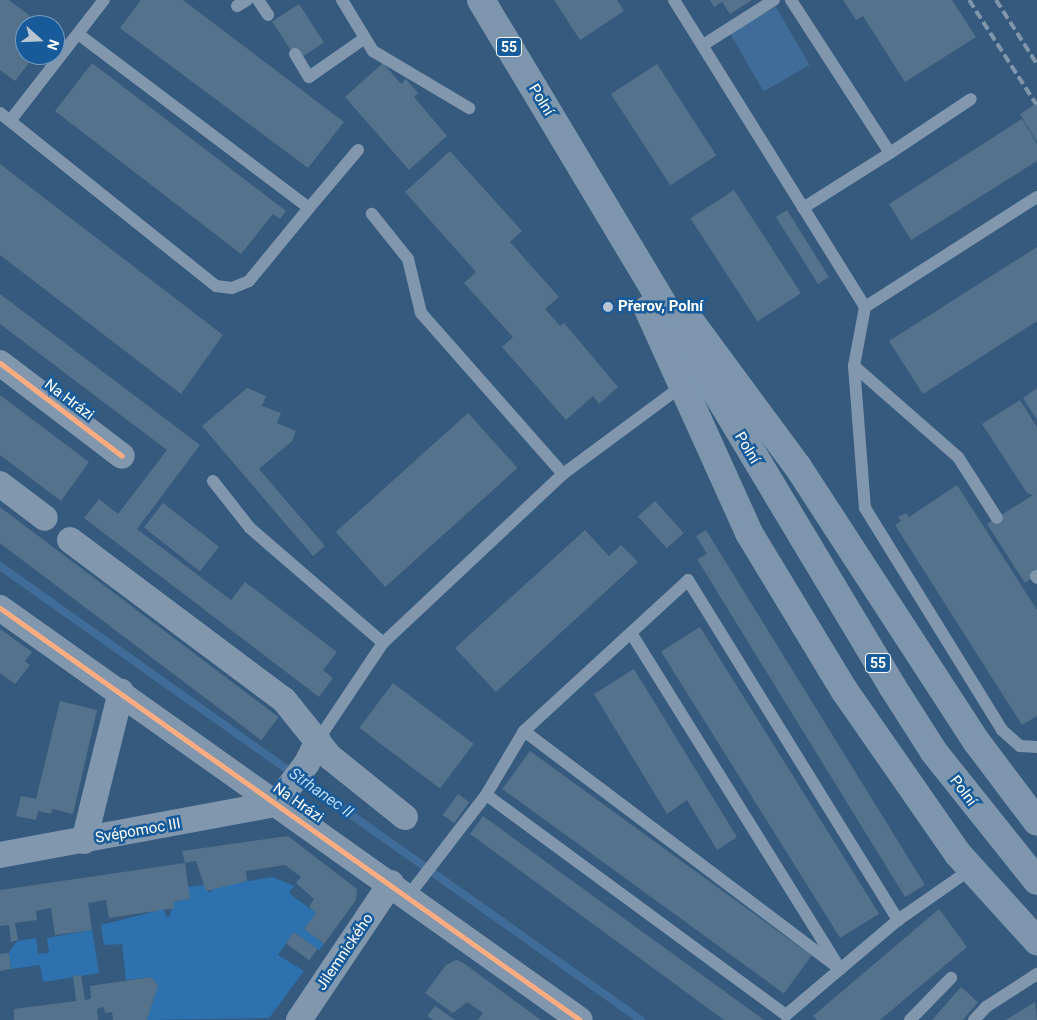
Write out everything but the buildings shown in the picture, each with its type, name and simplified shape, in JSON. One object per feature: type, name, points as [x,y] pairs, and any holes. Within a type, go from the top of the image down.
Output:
[{"type":"main road","name":"Polní","points":[[481,0],[892,686],[968,798],[1037,881]]},
{"type":"main road","points":[[601,200],[722,478],[778,582],[911,792],[971,869],[1037,941]]},
{"type":"main road","points":[[601,200],[798,467],[976,741],[1037,822]]},
{"type":"street","name":"Na Hrázi","points":[[0,363],[122,456]]},
{"type":"street","points":[[0,484],[45,518]]},
{"type":"street","points":[[70,540],[284,700],[313,751],[330,757],[405,817]]},
{"type":"street","name":"Na Hrázi","points":[[0,608],[121,692],[283,795],[407,885],[580,1020]]},
{"type":"street","points":[[84,841],[121,692]]},
{"type":"street","points":[[283,795],[313,751]]},
{"type":"street","name":"Svépomoc III","points":[[0,855],[84,841],[283,795]]},
{"type":"street","name":"Jilemnického","points":[[299,1020],[407,885]]},
{"type":"lane","points":[[10,121],[104,0]]},
{"type":"lane","points":[[258,0],[268,15]]},
{"type":"lane","points":[[342,0],[373,51],[469,108]]},
{"type":"lane","points":[[674,0],[864,307],[854,366],[865,508],[1002,730],[1020,746],[1037,747]]},
{"type":"lane","points":[[702,45],[774,0]]},
{"type":"lane","points":[[791,0],[890,153]]},
{"type":"lane","points":[[78,34],[309,208]]},
{"type":"lane","points":[[295,54],[309,77],[366,38]]},
{"type":"lane","points":[[804,208],[970,99]]},
{"type":"lane","points":[[0,113],[216,286],[232,288],[249,281],[358,150]]},
{"type":"lane","points":[[864,307],[1037,197]]},
{"type":"lane","points":[[372,214],[408,259],[421,313],[563,474]]},
{"type":"lane","points":[[854,366],[958,456],[997,518]]},
{"type":"lane","points":[[313,751],[383,643],[563,474],[682,386]]},
{"type":"lane","points":[[213,481],[250,528],[383,643]]},
{"type":"lane","points":[[407,885],[434,858],[486,795],[524,730],[688,580],[898,920]]},
{"type":"lane","points":[[630,633],[840,969]]},
{"type":"lane","points":[[524,730],[840,969]]},
{"type":"lane","points":[[486,795],[786,1014],[898,920],[971,869]]},
{"type":"lane","points":[[974,1020],[986,1006],[1037,974]]},
{"type":"lane","points":[[910,1020],[950,978]]},
{"type":"shaded area","points":[[776,7],[810,65],[764,92],[730,34]]},
{"type":"shaded area","points":[[273,877],[294,886],[289,893],[316,913],[304,929],[324,944],[319,950],[294,932],[278,955],[304,971],[269,1018],[147,1020],[158,985],[151,977],[126,980],[122,944],[104,945],[101,925],[164,909],[166,917],[170,916],[173,902],[190,899],[188,887],[205,885],[209,893],[217,886]]},
{"type":"shaded area","points":[[92,930],[99,973],[43,982],[40,965],[11,969],[9,953],[17,941],[36,938],[38,954],[49,953],[47,938]]},
{"type":"waterway","name":"Strhanec II","points":[[0,566],[641,1020]]},
{"type":"railway","points":[[969,0],[1036,104]]},
{"type":"railway","points":[[996,0],[1037,64]]},
{"type":"cycle path","points":[[0,363],[122,456]]},
{"type":"cycle path","points":[[0,608],[580,1020]]},
{"type":"place","name":"Přerov, Polní","points":[[608,307]]}]
